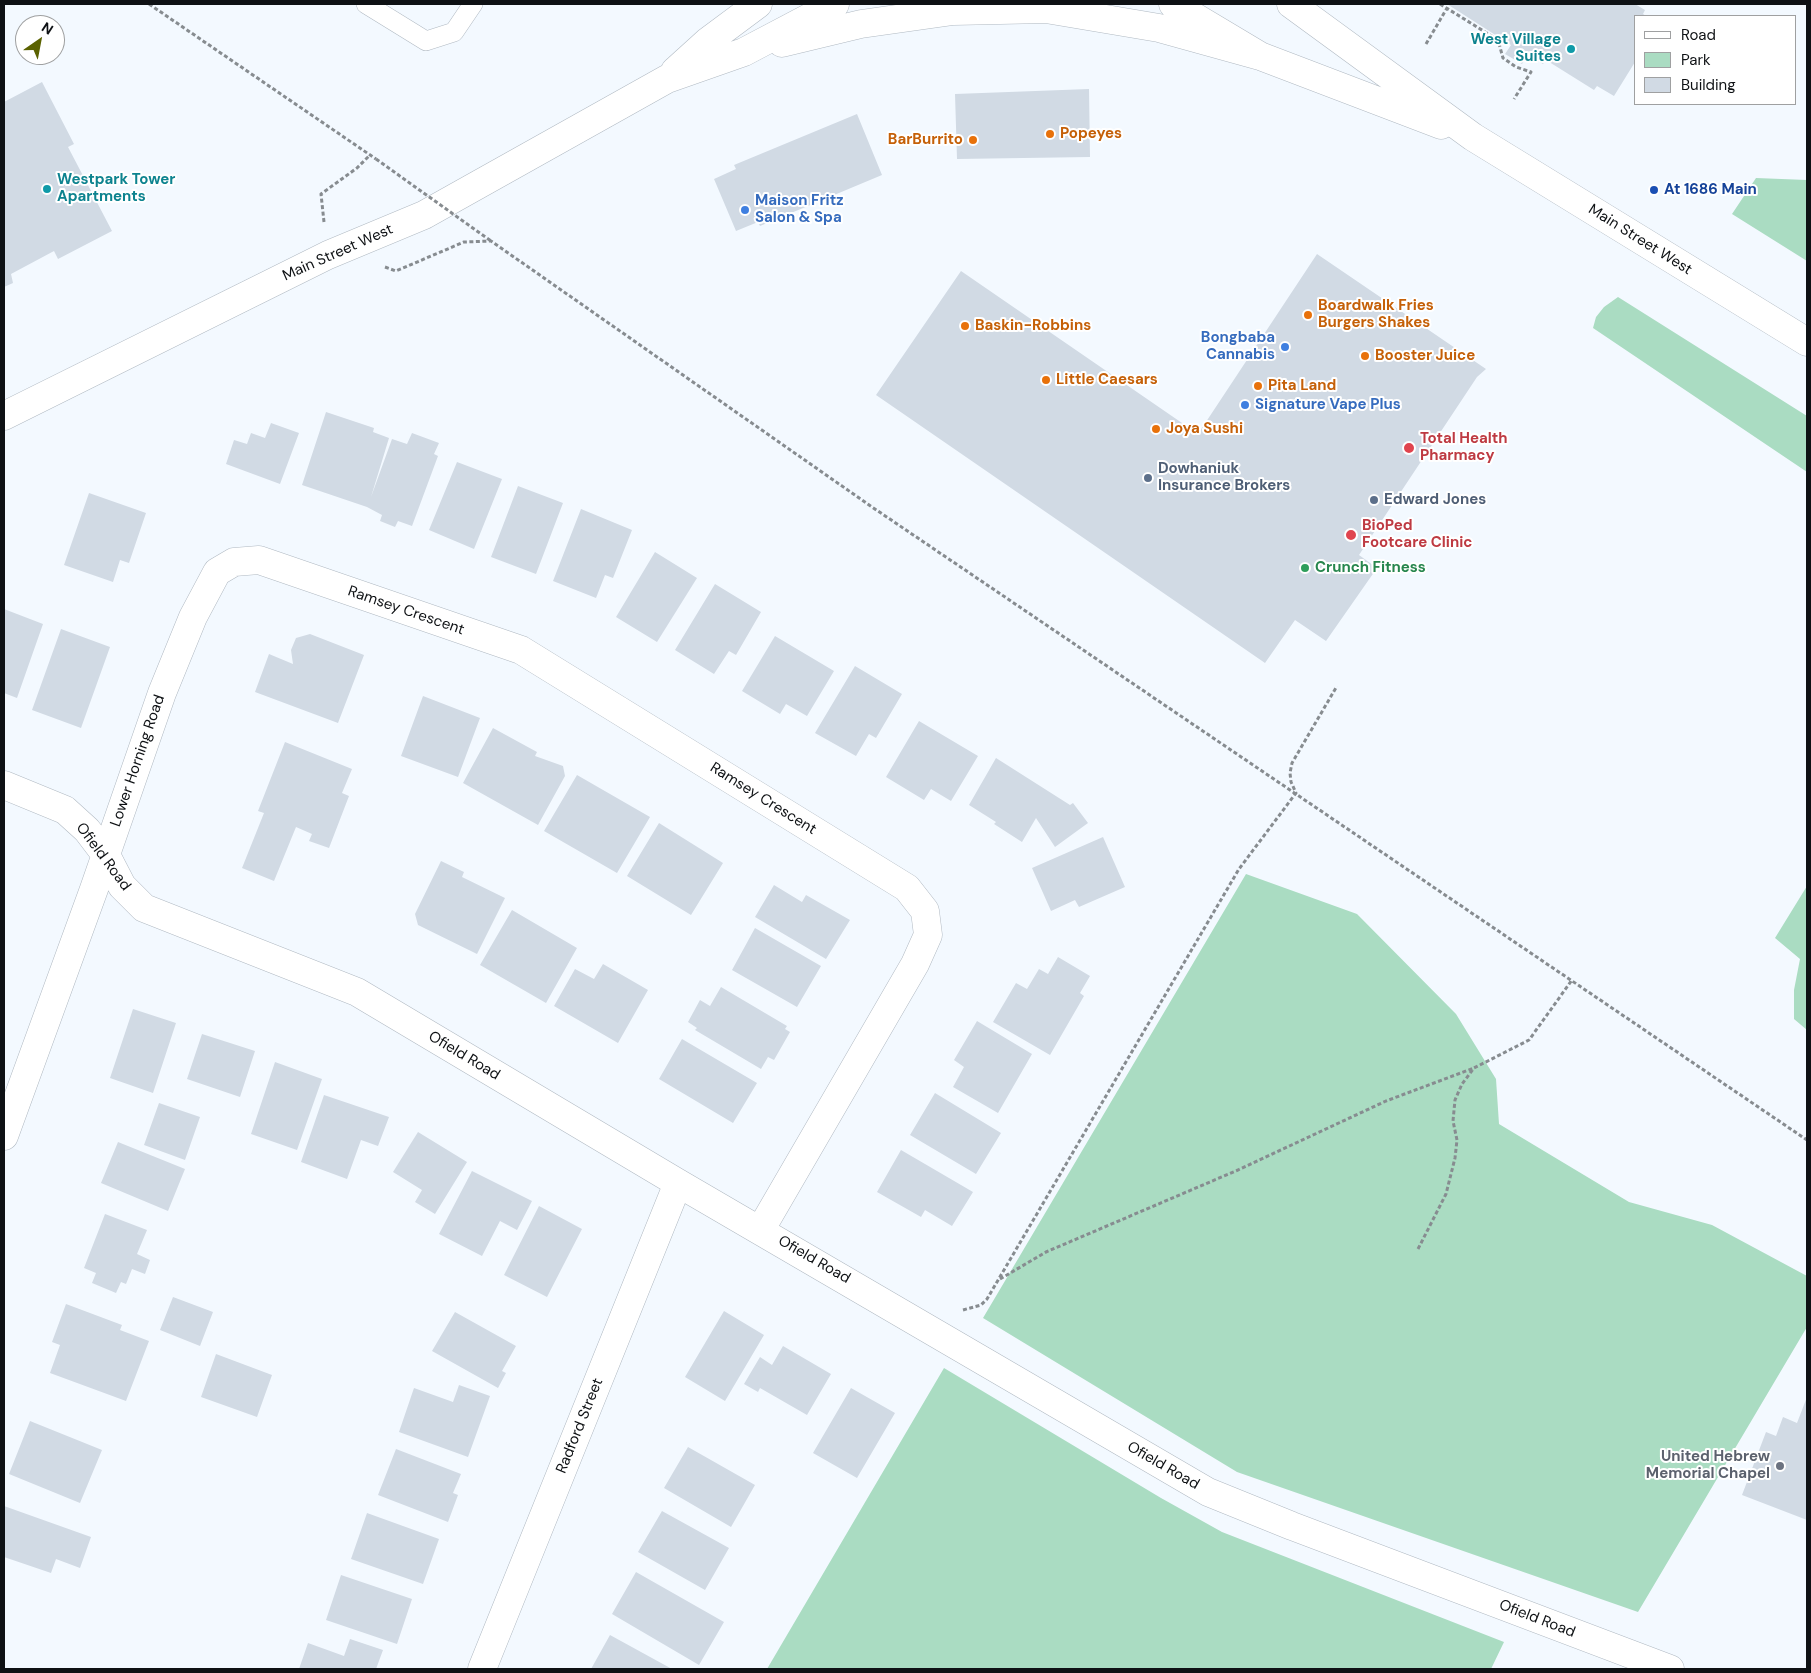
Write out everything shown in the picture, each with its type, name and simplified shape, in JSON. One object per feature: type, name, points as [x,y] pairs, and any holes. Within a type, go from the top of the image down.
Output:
[{"type":"street","name":"Main Street West","points":[[4,416],[328,255],[424,215],[667,79],[744,52],[835,4]]},
{"type":"street","name":"Main Street West","points":[[1173,4],[1260,56],[1473,137]]},
{"type":"street","name":"Main Street West","points":[[1292,4],[1473,137],[1807,342]]},
{"type":"street","name":"Main Street West","points":[[667,79],[706,42],[754,6]]},
{"type":"street","points":[[744,52],[861,24],[953,11],[1046,9],[1159,28],[1260,56]]},
{"type":"street","name":"Lower Horning Road","points":[[4,1136],[106,856],[162,692],[193,617],[217,572],[234,562],[259,560]]},
{"type":"street","name":"Ramsey Crescent","points":[[259,560],[521,650],[908,888],[925,911],[928,935],[915,964],[761,1229]]},
{"type":"street","name":"Ofield Road","points":[[4,785],[65,810],[87,830],[106,856],[122,886],[144,908],[357,992],[678,1183],[761,1229],[1208,1492],[1292,1526],[1670,1669]]},
{"type":"street","name":"Radford Street","points":[[482,1669],[678,1183]]},
{"type":"lane","points":[[366,4],[426,41],[454,32],[473,4]]},
{"type":"path","points":[[149,4],[376,159],[872,507],[1807,1140]]},
{"type":"path","points":[[1440,4],[1498,40],[1503,58],[1531,72],[1514,99]]},
{"type":"path","points":[[1426,44],[1447,8]]},
{"type":"path","points":[[321,194],[358,168],[370,156]]},
{"type":"path","points":[[396,271],[464,242],[491,241]]},
{"type":"path","points":[[1296,793],[1291,782],[1292,763],[1337,686]]},
{"type":"path","points":[[925,1326],[965,1309],[981,1305],[998,1281],[1239,868],[1296,793]]},
{"type":"path","points":[[998,1281],[1046,1252],[1238,1170],[1386,1101],[1474,1068],[1530,1040],[1572,980]]},
{"type":"path","points":[[1418,1249],[1446,1194],[1456,1149],[1453,1121],[1455,1100],[1462,1084],[1474,1068]]},
{"type":"green space","points":[[1756,178],[1807,180],[1807,261],[1732,214]]},
{"type":"green space","points":[[1618,297],[1807,416],[1807,472],[1593,328],[1596,317],[1604,307]]},
{"type":"green space","points":[[1246,874],[1357,914],[1456,1014],[1496,1079],[1499,1124],[1629,1202],[1712,1225],[1807,1276],[1807,1327],[1638,1612],[1237,1472],[983,1318]]},
{"type":"green space","points":[[1807,886],[1807,1030],[1794,1019],[1794,990],[1800,959],[1775,938]]},
{"type":"green space","points":[[944,1368],[1161,1498],[1222,1532],[1504,1642],[1491,1669],[767,1669]]},
{"type":"building","name":"West Village Suites","points":[[1447,4],[1635,4],[1645,10],[1643,14],[1644,15],[1634,15],[1634,64],[1614,96],[1597,86],[1594,90],[1546,60],[1543,64],[1528,55],[1522,64],[1505,54],[1511,45]]},
{"type":"building","name":"Westpark Tower Apartments","points":[[42,82],[74,144],[68,147],[112,231],[58,259],[54,251],[11,274],[13,283],[4,287],[4,102]]},
{"type":"building","points":[[1089,89],[1090,157],[957,159],[955,94]]},
{"type":"building","points":[[857,114],[882,175],[760,226],[758,222],[736,231],[714,179],[736,169],[734,165]]},
{"type":"building","points":[[1317,254],[1486,369],[1477,377],[1359,555],[1377,568],[1326,641],[1295,620],[1265,663],[876,395],[961,271],[1198,434]]},
{"type":"building","points":[[326,412],[374,428],[373,432],[389,438],[371,497],[392,439],[407,444],[412,433],[439,443],[434,454],[438,456],[412,526],[398,521],[395,527],[380,521],[382,515],[367,507],[302,485]]},
{"type":"building","points":[[271,423],[299,433],[280,484],[226,464],[234,440],[247,444],[251,433],[265,438]]},
{"type":"building","points":[[457,462],[502,479],[474,549],[429,530]]},
{"type":"building","points":[[518,486],[563,503],[536,574],[491,557]]},
{"type":"building","points":[[89,493],[146,513],[129,563],[120,560],[113,582],[64,565]]},
{"type":"building","points":[[581,509],[632,530],[613,578],[605,575],[596,598],[553,581]]},
{"type":"building","points":[[655,552],[697,578],[657,642],[616,617]]},
{"type":"building","points":[[715,584],[761,612],[736,655],[729,651],[714,674],[675,650]]},
{"type":"building","points":[[4,609],[43,624],[17,698],[4,693]]},
{"type":"building","points":[[61,629],[110,647],[81,728],[32,710]]},
{"type":"building","points":[[310,634],[364,655],[338,723],[255,692],[269,654],[293,664],[291,650],[296,638]]},
{"type":"building","points":[[775,636],[834,671],[807,716],[786,704],[780,714],[742,691]]},
{"type":"building","points":[[855,666],[902,694],[876,738],[869,734],[856,756],[815,733]]},
{"type":"building","points":[[423,696],[480,718],[458,777],[401,756]]},
{"type":"building","points":[[919,721],[978,756],[951,801],[931,789],[924,800],[886,777]]},
{"type":"building","points":[[493,728],[537,752],[535,756],[563,766],[565,776],[538,825],[463,783]]},
{"type":"building","points":[[285,742],[352,769],[342,793],[349,796],[329,848],[309,841],[312,834],[296,827],[274,881],[242,868],[264,813],[258,811]]},
{"type":"building","points":[[996,758],[1070,805],[1073,803],[1088,823],[1055,847],[1036,818],[1022,842],[994,824],[996,822],[969,805]]},
{"type":"building","points":[[577,775],[650,817],[617,873],[544,831]]},
{"type":"building","points":[[659,823],[723,863],[691,915],[627,876]]},
{"type":"building","points":[[1103,837],[1125,887],[1079,907],[1075,900],[1051,911],[1032,868]]},
{"type":"building","points":[[441,861],[464,872],[462,877],[505,898],[477,954],[418,925],[415,914]]},
{"type":"building","points":[[774,885],[802,902],[806,895],[850,920],[826,959],[755,917]]},
{"type":"building","points":[[512,910],[577,948],[546,1003],[480,965]]},
{"type":"building","points":[[755,928],[821,966],[797,1007],[732,970]]},
{"type":"building","points":[[1058,957],[1090,976],[1080,993],[1084,996],[1050,1055],[993,1022],[1016,983],[1027,989],[1039,969],[1048,974]]},
{"type":"building","points":[[603,964],[648,990],[618,1043],[554,1006],[575,969],[594,979]]},
{"type":"building","points":[[721,987],[787,1026],[785,1029],[790,1032],[774,1060],[768,1057],[761,1069],[695,1030],[697,1028],[688,1022],[700,1000],[710,1006]]},
{"type":"building","points":[[133,1009],[176,1023],[153,1093],[110,1078]]},
{"type":"building","points":[[977,1021],[1032,1054],[998,1113],[953,1087],[964,1067],[954,1060]]},
{"type":"building","points":[[202,1034],[255,1051],[240,1097],[187,1079]]},
{"type":"building","points":[[682,1039],[757,1083],[733,1123],[659,1079]]},
{"type":"building","points":[[275,1062],[322,1079],[297,1150],[251,1134]]},
{"type":"building","points":[[935,1093],[1001,1133],[976,1174],[910,1135]]},
{"type":"building","points":[[324,1095],[389,1117],[378,1146],[361,1140],[347,1179],[301,1162]]},
{"type":"building","points":[[159,1103],[200,1117],[185,1160],[144,1145]]},
{"type":"building","points":[[418,1132],[467,1162],[435,1214],[415,1202],[422,1190],[393,1172]]},
{"type":"building","points":[[118,1142],[185,1169],[168,1211],[101,1183]]},
{"type":"building","points":[[901,1150],[973,1192],[952,1226],[925,1210],[921,1217],[877,1192]]},
{"type":"building","points":[[472,1171],[532,1201],[517,1230],[500,1221],[482,1256],[439,1234]]},
{"type":"building","points":[[539,1206],[582,1229],[547,1297],[504,1275]]},
{"type":"building","points":[[105,1214],[147,1230],[137,1254],[150,1260],[145,1274],[132,1269],[126,1284],[121,1282],[116,1293],[92,1283],[96,1273],[84,1268]]},
{"type":"building","points":[[173,1297],[213,1312],[200,1346],[160,1330]]},
{"type":"building","points":[[66,1304],[122,1325],[120,1330],[149,1341],[126,1401],[50,1373],[60,1345],[52,1342]]},
{"type":"building","points":[[724,1311],[764,1335],[725,1401],[685,1377]]},
{"type":"building","points":[[455,1312],[516,1346],[502,1371],[506,1373],[498,1388],[432,1351]]},
{"type":"building","points":[[783,1346],[831,1374],[807,1415],[760,1388],[758,1392],[744,1384],[760,1357],[772,1365]]},
{"type":"building","points":[[216,1354],[272,1375],[257,1417],[201,1397]]},
{"type":"building","points":[[459,1385],[490,1396],[468,1457],[399,1432],[414,1388],[453,1402]]},
{"type":"building","points":[[851,1388],[895,1413],[857,1478],[813,1453]]},
{"type":"building","name":"United Hebrew Memorial Chapel","points":[[1807,1397],[1807,1520],[1742,1495],[1766,1432],[1776,1436],[1783,1417],[1797,1423]]},
{"type":"building","points":[[30,1421],[102,1450],[80,1503],[9,1474]]},
{"type":"building","points":[[688,1447],[755,1485],[731,1527],[664,1488]]},
{"type":"building","points":[[396,1449],[461,1474],[453,1493],[458,1495],[448,1522],[378,1495]]},
{"type":"building","points":[[4,1506],[91,1537],[80,1568],[56,1559],[51,1573],[4,1557]]},
{"type":"building","points":[[662,1511],[729,1548],[705,1590],[638,1552]]},
{"type":"building","points":[[367,1513],[439,1539],[423,1584],[351,1559]]},
{"type":"building","points":[[636,1572],[724,1622],[699,1665],[612,1614]]},
{"type":"building","points":[[341,1575],[412,1599],[397,1644],[326,1620]]},
{"type":"building","points":[[610,1635],[672,1669],[591,1669]]},
{"type":"building","points":[[350,1639],[383,1650],[376,1669],[299,1669],[308,1643],[344,1656]]},
{"type":"place","name":"West Village Suites","points":[[1571,49]]},
{"type":"place","name":"Popeyes","points":[[1050,134]]},
{"type":"place","name":"BarBurrito","points":[[973,140]]},
{"type":"place","name":"Westpark Tower Apartments","points":[[47,189]]},
{"type":"place","name":"At 1686 Main","points":[[1654,190]]},
{"type":"place","name":"Maison Fritz Salon & Spa","points":[[745,210]]},
{"type":"place","name":"Boardwalk Fries Burgers Shakes","points":[[1308,315]]},
{"type":"place","name":"Baskin-Robbins","points":[[965,326]]},
{"type":"place","name":"Bongbaba Cannabis","points":[[1285,347]]},
{"type":"place","name":"Booster Juice","points":[[1365,356]]},
{"type":"place","name":"Little Caesars","points":[[1046,380]]},
{"type":"place","name":"Pita Land","points":[[1258,386]]},
{"type":"place","name":"Signature Vape Plus","points":[[1245,405]]},
{"type":"place","name":"Joya Sushi","points":[[1156,429]]},
{"type":"place","name":"Total Health Pharmacy","points":[[1409,448]]},
{"type":"place","name":"Dowhaniuk Insurance Brokers","points":[[1148,478]]},
{"type":"place","name":"Edward Jones","points":[[1374,500]]},
{"type":"place","name":"BioPed Footcare Clinic","points":[[1351,535]]},
{"type":"place","name":"Crunch Fitness","points":[[1305,568]]},
{"type":"place","name":"United Hebrew Memorial Chapel","points":[[1780,1466]]}]
